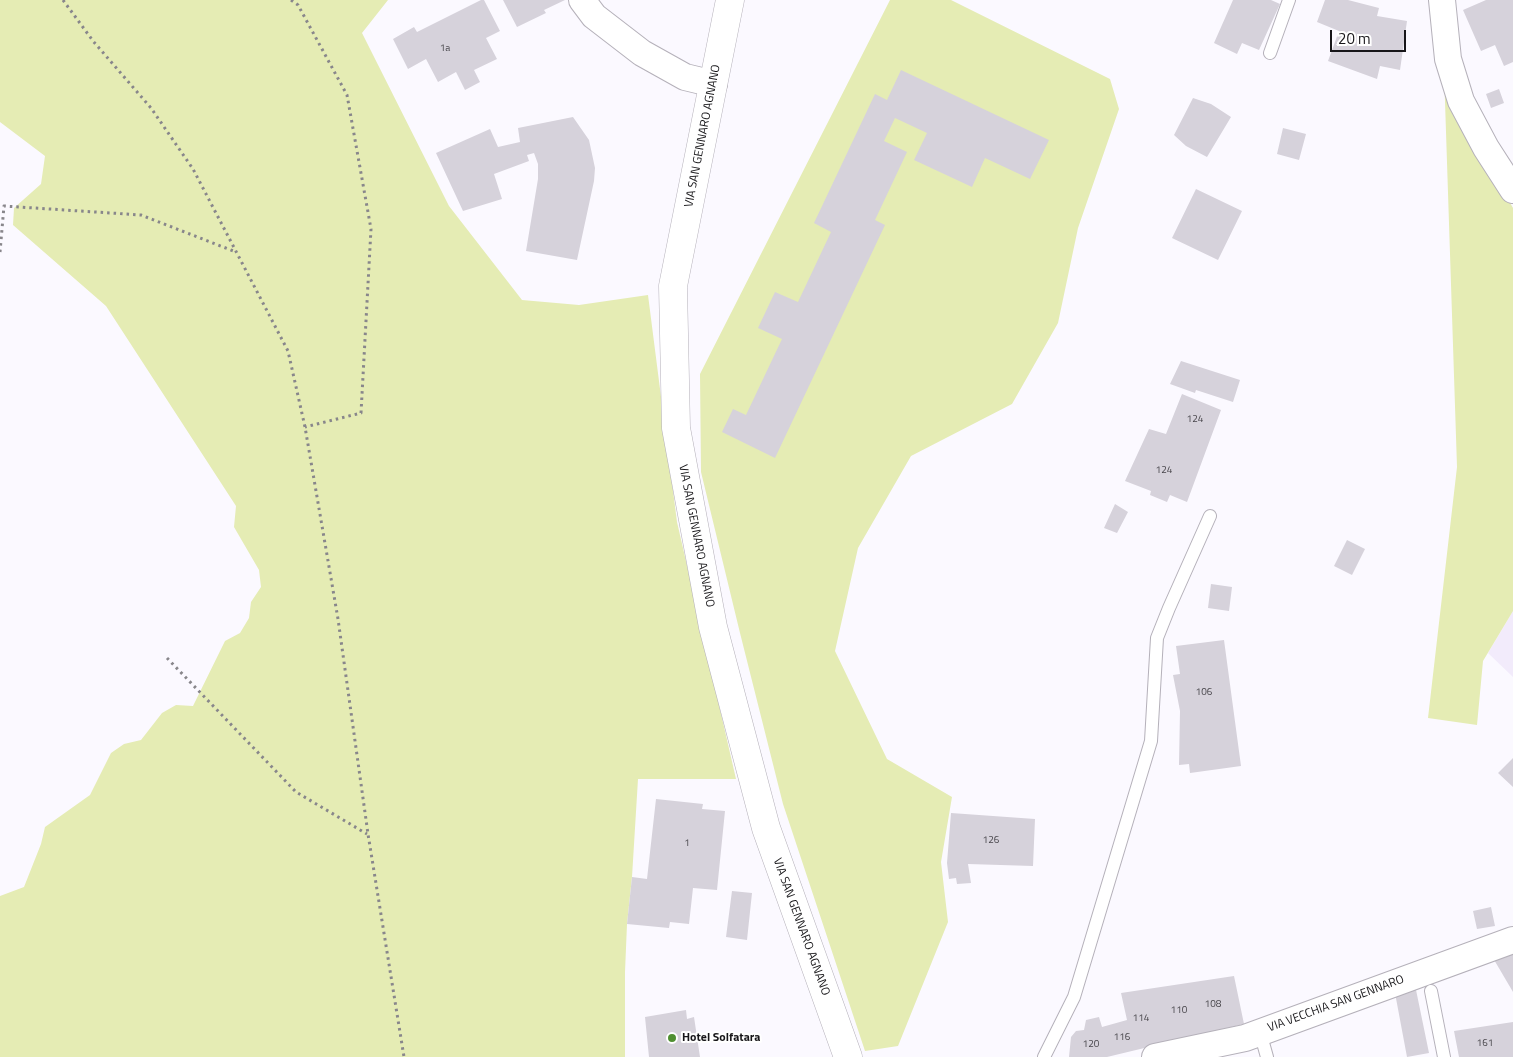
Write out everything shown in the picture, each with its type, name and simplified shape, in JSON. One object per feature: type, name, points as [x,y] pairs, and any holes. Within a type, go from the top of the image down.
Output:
[{"type":"main road","name":"VIA SAN GENNARO AGNANO","points":[[730,0],[673,286],[676,428],[713,627],[766,828],[848,1057]]},
{"type":"street","points":[[582,0],[594,16],[642,53],[685,77],[714,84]]},
{"type":"street","points":[[1442,0],[1448,59],[1461,101],[1486,148],[1513,190]]},
{"type":"street","name":"VIA VECCHIA SAN GENNARO","points":[[1155,1057],[1245,1038],[1513,940]]},
{"type":"lane","points":[[1270,53],[1289,0]]},
{"type":"lane","points":[[1044,1057],[1074,997],[1151,741],[1158,638],[1169,608],[1210,516]]},
{"type":"lane","points":[[1430,991],[1444,1057]]},
{"type":"lane","points":[[1260,1032],[1267,1057]]},
{"type":"path","points":[[63,0],[93,42],[151,108],[188,161],[288,350],[305,427],[338,619],[368,834],[404,1057]]},
{"type":"path","points":[[291,0],[298,5],[347,95],[371,229],[361,413],[305,427]]},
{"type":"path","points":[[0,252],[4,206],[141,215],[236,252]]},
{"type":"path","points":[[167,658],[296,792],[368,834]]},
{"type":"shaded area","points":[[1513,611],[1513,677],[1488,653]]},
{"type":"green space","points":[[0,0],[388,0],[362,33],[449,206],[522,300],[579,305],[648,295],[677,522],[736,779],[638,779],[627,924],[625,1057],[0,1057],[0,896],[24,887],[41,844],[45,827],[90,795],[111,753],[124,744],[141,740],[162,713],[176,705],[193,706],[225,641],[240,633],[249,618],[251,602],[261,587],[259,570],[234,527],[236,506],[106,306],[13,225],[14,208],[41,184],[45,156],[0,122]]},
{"type":"green space","points":[[890,0],[951,0],[1110,79],[1119,109],[1078,228],[1058,323],[1012,404],[911,456],[858,548],[835,651],[887,759],[952,797],[941,862],[948,922],[898,1046],[865,1051],[783,804],[740,633],[701,472],[700,374]]},
{"type":"green space","points":[[1444,71],[1481,152],[1513,208],[1513,611],[1483,661],[1477,725],[1428,718],[1457,467]]},
{"type":"building","points":[[484,0],[500,31],[486,38],[497,59],[474,70],[480,82],[465,90],[456,72],[438,82],[426,59],[408,69],[393,39],[414,27],[417,32]]},
{"type":"building","points":[[503,0],[565,0],[544,10],[546,13],[517,27]]},
{"type":"building","points":[[1233,0],[1271,0],[1280,4],[1259,50],[1242,43],[1237,54],[1214,43]]},
{"type":"building","points":[[1325,0],[1348,0],[1379,8],[1377,16],[1407,21],[1400,70],[1380,66],[1377,79],[1328,61],[1339,31],[1317,22]]},
{"type":"building","points":[[1486,0],[1513,0],[1513,62],[1504,66],[1495,45],[1481,51],[1463,10]]},
{"type":"building","points":[[901,70],[1049,140],[1030,179],[985,158],[972,187],[914,160],[927,133],[895,118],[884,141],[907,152],[875,220],[885,225],[775,458],[722,432],[733,409],[746,415],[782,339],[758,328],[775,292],[798,302],[831,232],[814,223],[875,94],[887,100]]},
{"type":"building","points":[[1499,89],[1504,103],[1491,108],[1486,94]]},
{"type":"building","points":[[1193,98],[1211,104],[1231,117],[1207,157],[1186,146],[1174,135]]},
{"type":"building","points":[[573,117],[589,140],[595,168],[594,181],[577,260],[526,251],[538,179],[538,164],[534,153],[527,155],[529,161],[494,174],[502,199],[463,211],[436,153],[490,129],[498,147],[520,142],[518,128]]},
{"type":"building","points":[[1283,128],[1306,134],[1299,160],[1277,154]]},
{"type":"building","points":[[1196,189],[1242,211],[1218,260],[1172,238]]},
{"type":"building","points":[[1181,361],[1240,380],[1233,402],[1196,390],[1195,393],[1170,384]]},
{"type":"building","points":[[1182,394],[1221,410],[1187,502],[1170,495],[1167,502],[1150,495],[1151,491],[1125,481],[1149,429],[1166,434]]},
{"type":"building","points":[[1115,504],[1128,512],[1117,533],[1104,528]]},
{"type":"building","points":[[1347,540],[1365,549],[1352,575],[1334,566]]},
{"type":"building","points":[[1211,584],[1232,587],[1229,611],[1208,608]]},
{"type":"building","points":[[1224,640],[1241,766],[1190,773],[1189,764],[1179,765],[1180,711],[1173,675],[1180,674],[1176,646]]},
{"type":"building","points":[[1513,758],[1513,787],[1498,773]]},
{"type":"building","points":[[656,799],[703,804],[702,809],[725,811],[717,890],[693,888],[689,924],[670,922],[669,928],[627,924],[632,877],[647,879]]},
{"type":"building","points":[[951,813],[1035,819],[1033,866],[968,864],[971,883],[957,884],[956,878],[949,879],[947,863]]},
{"type":"building","points":[[732,891],[752,893],[747,940],[726,937]]},
{"type":"building","points":[[1491,907],[1495,926],[1477,929],[1473,911]]},
{"type":"building","points":[[1513,952],[1513,992],[1493,958]]},
{"type":"building","points":[[1234,976],[1244,1024],[1107,1057],[1069,1057],[1071,1037],[1076,1031],[1084,1030],[1086,1020],[1099,1017],[1102,1027],[1127,1020],[1121,993]]},
{"type":"building","points":[[1415,985],[1429,1053],[1407,1057],[1395,993]]},
{"type":"building","name":"Hotel Solfatara","points":[[686,1010],[687,1019],[694,1017],[700,1057],[649,1057],[645,1017]]},
{"type":"building","points":[[1513,1022],[1513,1057],[1459,1057],[1454,1031]]},
{"type":"place","name":"Hotel Solfatara","points":[[672,1038]]}]
